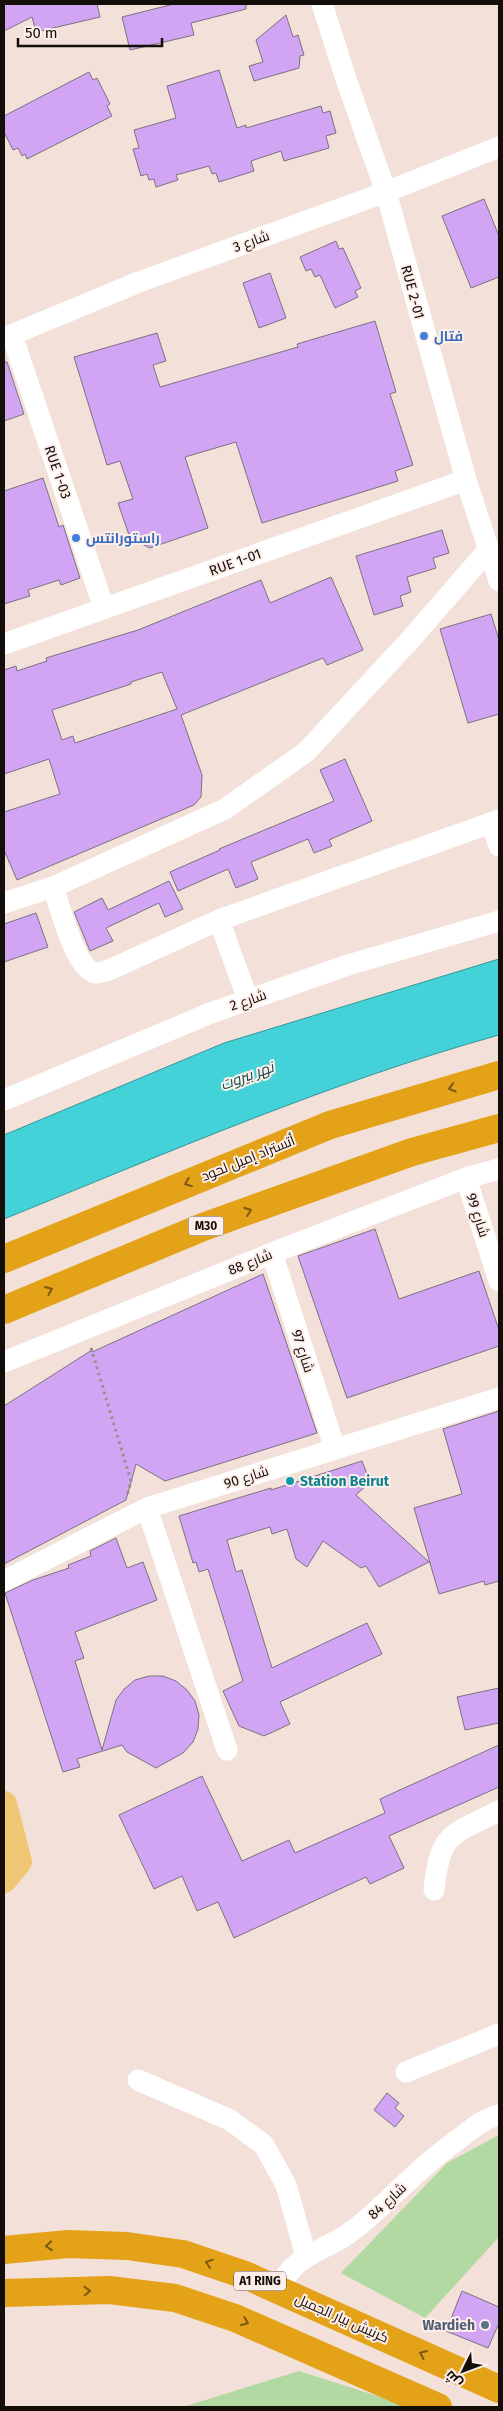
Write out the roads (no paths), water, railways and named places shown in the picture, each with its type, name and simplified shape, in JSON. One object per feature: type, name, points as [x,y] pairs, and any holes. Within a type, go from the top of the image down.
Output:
[{"type":"highway","name":"أتستراد إميل لحود","points":[[4,1259],[330,1125],[499,1074]]},
{"type":"highway","name":"M30","points":[[4,1310],[203,1227],[412,1152],[499,1128]]},
{"type":"highway","name":"كرنيش بيار الجميل","points":[[4,2250],[68,2244],[127,2246],[184,2254],[245,2274],[499,2389]]},
{"type":"highway","points":[[4,2293],[109,2290],[176,2298],[236,2318],[438,2407]]},
{"type":"main road","points":[[4,1804],[11,1871]]},
{"type":"street","name":"RUE 2-01","points":[[322,4],[386,192],[466,480],[499,581]]},
{"type":"street","name":"شارع 3","points":[[8,337],[140,282],[386,192],[499,147]]},
{"type":"street","name":"RUE 1-03","points":[[8,337],[104,608]]},
{"type":"street","name":"RUE 1-01","points":[[4,644],[466,480]]},
{"type":"street","points":[[4,903],[53,887],[225,809],[306,752],[410,640],[489,549]]},
{"type":"street","points":[[53,887],[77,956],[87,968],[96,973],[109,970],[219,920],[496,821],[499,846]]},
{"type":"street","points":[[219,920],[248,1000]]},
{"type":"street","name":"شارع 2","points":[[4,1100],[208,1014],[348,965],[499,921]]},
{"type":"street","name":"شارع 88","points":[[4,1362],[272,1253],[466,1178],[499,1169]]},
{"type":"street","name":"شارع 99","points":[[466,1178],[499,1281]]},
{"type":"street","name":"شارع 97","points":[[272,1253],[335,1449]]},
{"type":"street","name":"شارع 90","points":[[4,1581],[147,1508],[499,1398]]},
{"type":"street","points":[[147,1508],[227,1750]]},
{"type":"street","points":[[434,1890],[437,1860],[443,1845],[455,1834],[499,1811]]},
{"type":"street","points":[[406,2072],[499,2034]]},
{"type":"street","points":[[138,2080],[230,2120],[264,2145],[286,2185],[306,2256]]},
{"type":"street","name":"شارع 84","points":[[279,2290],[283,2279],[306,2256],[344,2237],[367,2220],[451,2144],[476,2125],[499,2115]]},
{"type":"water","name":"نهر بيروت","points":[[499,959],[499,1035],[373,1074],[311,1096],[4,1219],[4,1135],[224,1043]]},
{"type":"place","name":"فتال","points":[[424,336]]},
{"type":"place","name":"راستورانتس","points":[[76,538]]},
{"type":"place","name":"Station Beirut","points":[[290,1481]]},
{"type":"place","name":"Wardieh","points":[[485,2325]]}]
